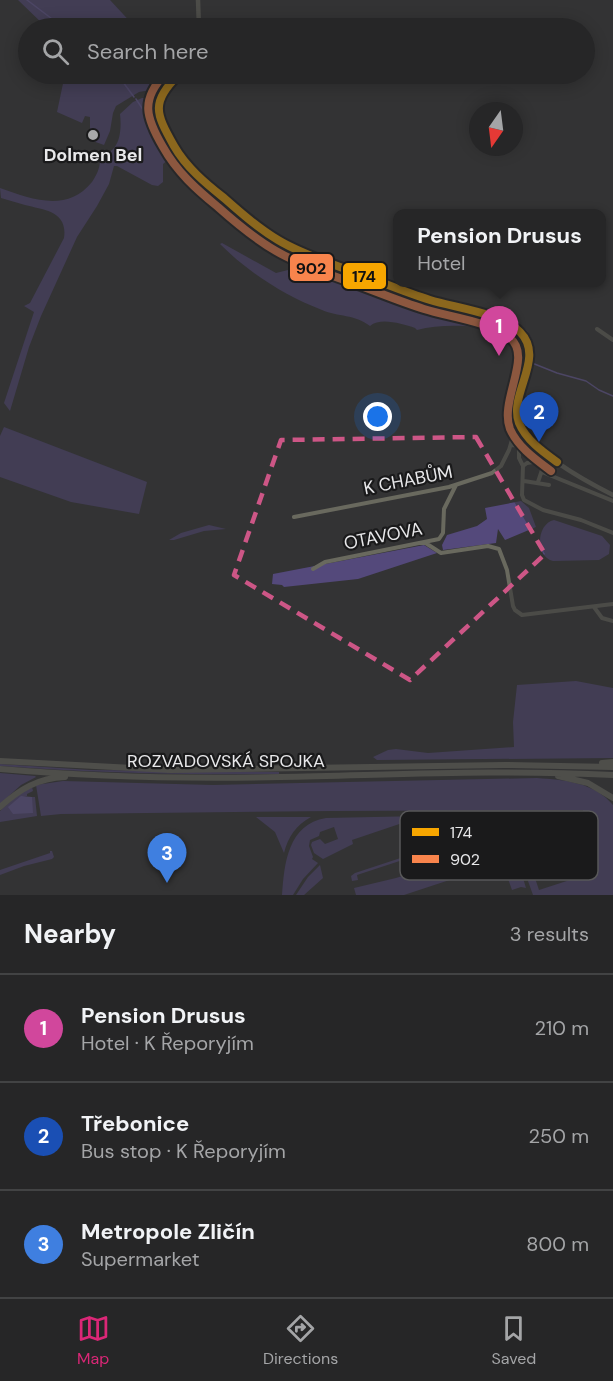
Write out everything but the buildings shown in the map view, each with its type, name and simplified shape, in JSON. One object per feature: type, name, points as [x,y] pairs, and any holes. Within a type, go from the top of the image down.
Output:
[{"type":"highway","name":"ROZVADOVSKÁ SPOJKA","points":[[0,761],[171,770],[452,769]]},
{"type":"highway","points":[[452,769],[613,762]]},
{"type":"highway","points":[[568,765],[613,767]]},
{"type":"highway","name":"ROZVADOVSKÁ SPOJKA","points":[[0,769],[104,776],[266,777],[452,769]]},
{"type":"highway","points":[[452,769],[613,775]]},
{"type":"highway","points":[[533,773],[583,781],[613,798]]},
{"type":"highway","points":[[0,807],[18,790],[40,781],[55,777],[104,776]]},
{"type":"street","points":[[198,0],[199,18]]},
{"type":"street","points":[[169,84],[163,90],[158,104],[161,118],[168,135],[186,163],[205,183],[277,240],[316,258],[393,287]]},
{"type":"street","points":[[394,287],[497,320],[519,331],[527,343],[529,356],[518,408],[518,420],[526,434],[546,458],[613,495]]},
{"type":"street","points":[[597,329],[613,340]]},
{"type":"street","name":"K CHABŮM","points":[[294,517],[456,485],[497,470],[511,445],[518,420]]},
{"type":"street","points":[[511,445],[538,447]]},
{"type":"street","points":[[519,447],[519,458],[523,466],[522,495],[524,500],[543,510],[582,520],[613,533]]},
{"type":"street","points":[[523,466],[546,458]]},
{"type":"street","points":[[538,482],[546,458]]},
{"type":"street","points":[[542,472],[613,501]]},
{"type":"street","points":[[524,481],[549,485]]},
{"type":"street","name":"OTAVOVA","points":[[313,569],[325,562],[436,540],[441,537],[444,509],[456,485]]},
{"type":"street","points":[[424,542],[441,553],[488,546],[499,549],[507,570],[513,606],[522,615],[613,603]]},
{"type":"street","points":[[594,607],[602,618],[613,621]]},
{"type":"highlighted area","points":[[476,437],[545,554],[410,680],[234,575],[281,440]]},
{"type":"shaded area","points":[[18,0],[110,0],[127,18],[37,18]]},
{"type":"shaded area","points":[[63,84],[161,84],[156,89],[139,92],[116,106],[104,145],[90,140],[90,117],[85,116],[82,123],[57,112]]},
{"type":"shaded area","points":[[142,98],[152,98],[162,130],[189,179],[169,159],[163,164],[163,182],[158,186],[114,166],[109,184],[77,237],[41,316],[10,411],[4,403],[34,312],[24,306],[30,303],[64,238],[64,229],[62,222],[53,213],[1,198],[0,188],[48,201],[71,198],[82,192],[97,173],[99,155],[111,151],[118,140],[121,127],[120,114],[133,102]]},
{"type":"shaded area","points":[[222,243],[276,273],[288,270],[298,261],[286,254],[325,269],[325,266],[287,251],[290,250],[408,297],[502,325],[425,305],[396,293],[394,296],[416,305],[467,321],[504,327],[513,331],[452,326],[417,330],[392,322],[380,322],[370,326],[358,319],[322,310],[281,290],[255,274],[220,244]]},
{"type":"shaded area","points":[[4,427],[147,482],[139,514],[71,502],[0,477],[0,436]]},
{"type":"shaded area","points":[[521,501],[529,508],[536,527],[505,540],[498,529],[496,543],[443,550],[442,545],[447,535],[477,526],[487,519],[485,508]]},
{"type":"shaded area","points":[[554,520],[602,536],[610,545],[609,554],[599,560],[553,561],[547,558],[541,547],[541,534],[548,523]]},
{"type":"shaded area","points":[[209,525],[226,529],[204,531],[169,540],[181,533]]},
{"type":"shaded area","points":[[424,545],[437,553],[358,579],[284,587],[272,584],[273,574]]},
{"type":"shaded area","points":[[576,681],[613,688],[613,758],[377,760],[373,757],[396,749],[428,753],[514,747],[513,722],[517,685]]},
{"type":"shaded area","points":[[0,764],[90,770],[279,772],[279,774],[105,772],[0,766]]},
{"type":"shaded area","points":[[0,773],[36,777],[21,785],[0,804]]},
{"type":"shaded area","points":[[537,778],[568,781],[597,791],[613,805],[613,895],[533,895],[528,881],[536,880],[539,890],[570,880],[598,880],[598,811],[332,811],[41,816],[36,785],[63,781],[213,785]]},
{"type":"shaded area","points":[[32,787],[33,791],[21,797],[35,797],[37,816],[0,822],[0,811],[20,793]]},
{"type":"shaded area","points":[[21,796],[32,797],[33,813],[13,814],[8,807]]},
{"type":"shaded area","points":[[400,816],[400,824],[352,840],[353,844],[323,859],[314,853],[312,842],[320,839],[325,844],[338,839],[334,827],[320,832],[319,836],[310,840],[309,846],[312,859],[318,863],[303,879],[293,895],[282,895],[284,871],[290,847],[303,828],[326,818]]},
{"type":"shaded area","points":[[256,817],[311,817],[293,832],[284,853],[275,832]]},
{"type":"shaded area","points":[[50,851],[54,857],[52,859],[0,875],[0,870],[50,853]]},
{"type":"shaded area","points":[[400,858],[400,861],[357,875],[358,880],[352,881],[351,876]]},
{"type":"shaded area","points":[[320,865],[323,878],[304,895],[296,895],[308,877]]},
{"type":"shaded area","points":[[400,877],[400,880],[449,880],[404,895],[356,895],[354,888]]},
{"type":"shaded area","points":[[508,880],[524,880],[526,888],[512,890]]},
{"type":"waterway","points":[[27,0],[51,18]]},
{"type":"waterway","points":[[124,84],[134,97]]},
{"type":"waterway","points":[[136,99],[182,169],[277,249],[424,306],[502,326]]},
{"type":"waterway","points":[[508,322],[525,330],[533,346]]},
{"type":"waterway","points":[[534,353],[532,363],[586,381],[613,396]]},
{"type":"transit line","name":"902","points":[[156,84],[148,109],[157,137],[168,156],[202,194],[261,241],[311,268],[414,306],[480,323],[510,338],[516,346],[518,356],[509,406],[510,429],[522,447],[551,471]]},
{"type":"transit line","name":"174","points":[[170,84],[160,101],[160,116],[179,154],[196,174],[257,225],[287,245],[393,287]]},
{"type":"transit line","name":"174","points":[[393,287],[502,320],[520,332],[527,342],[529,353],[518,400],[519,423],[530,440],[557,462]]},
{"type":"place","name":"Dolmen Bel","points":[[93,135]]},
{"type":"place","name":"Pension Drusus","points":[[499,356]]},
{"type":"place","name":"Třebonice","points":[[539,442]]},
{"type":"place","name":"Metropole Zličín","points":[[167,883]]}]
